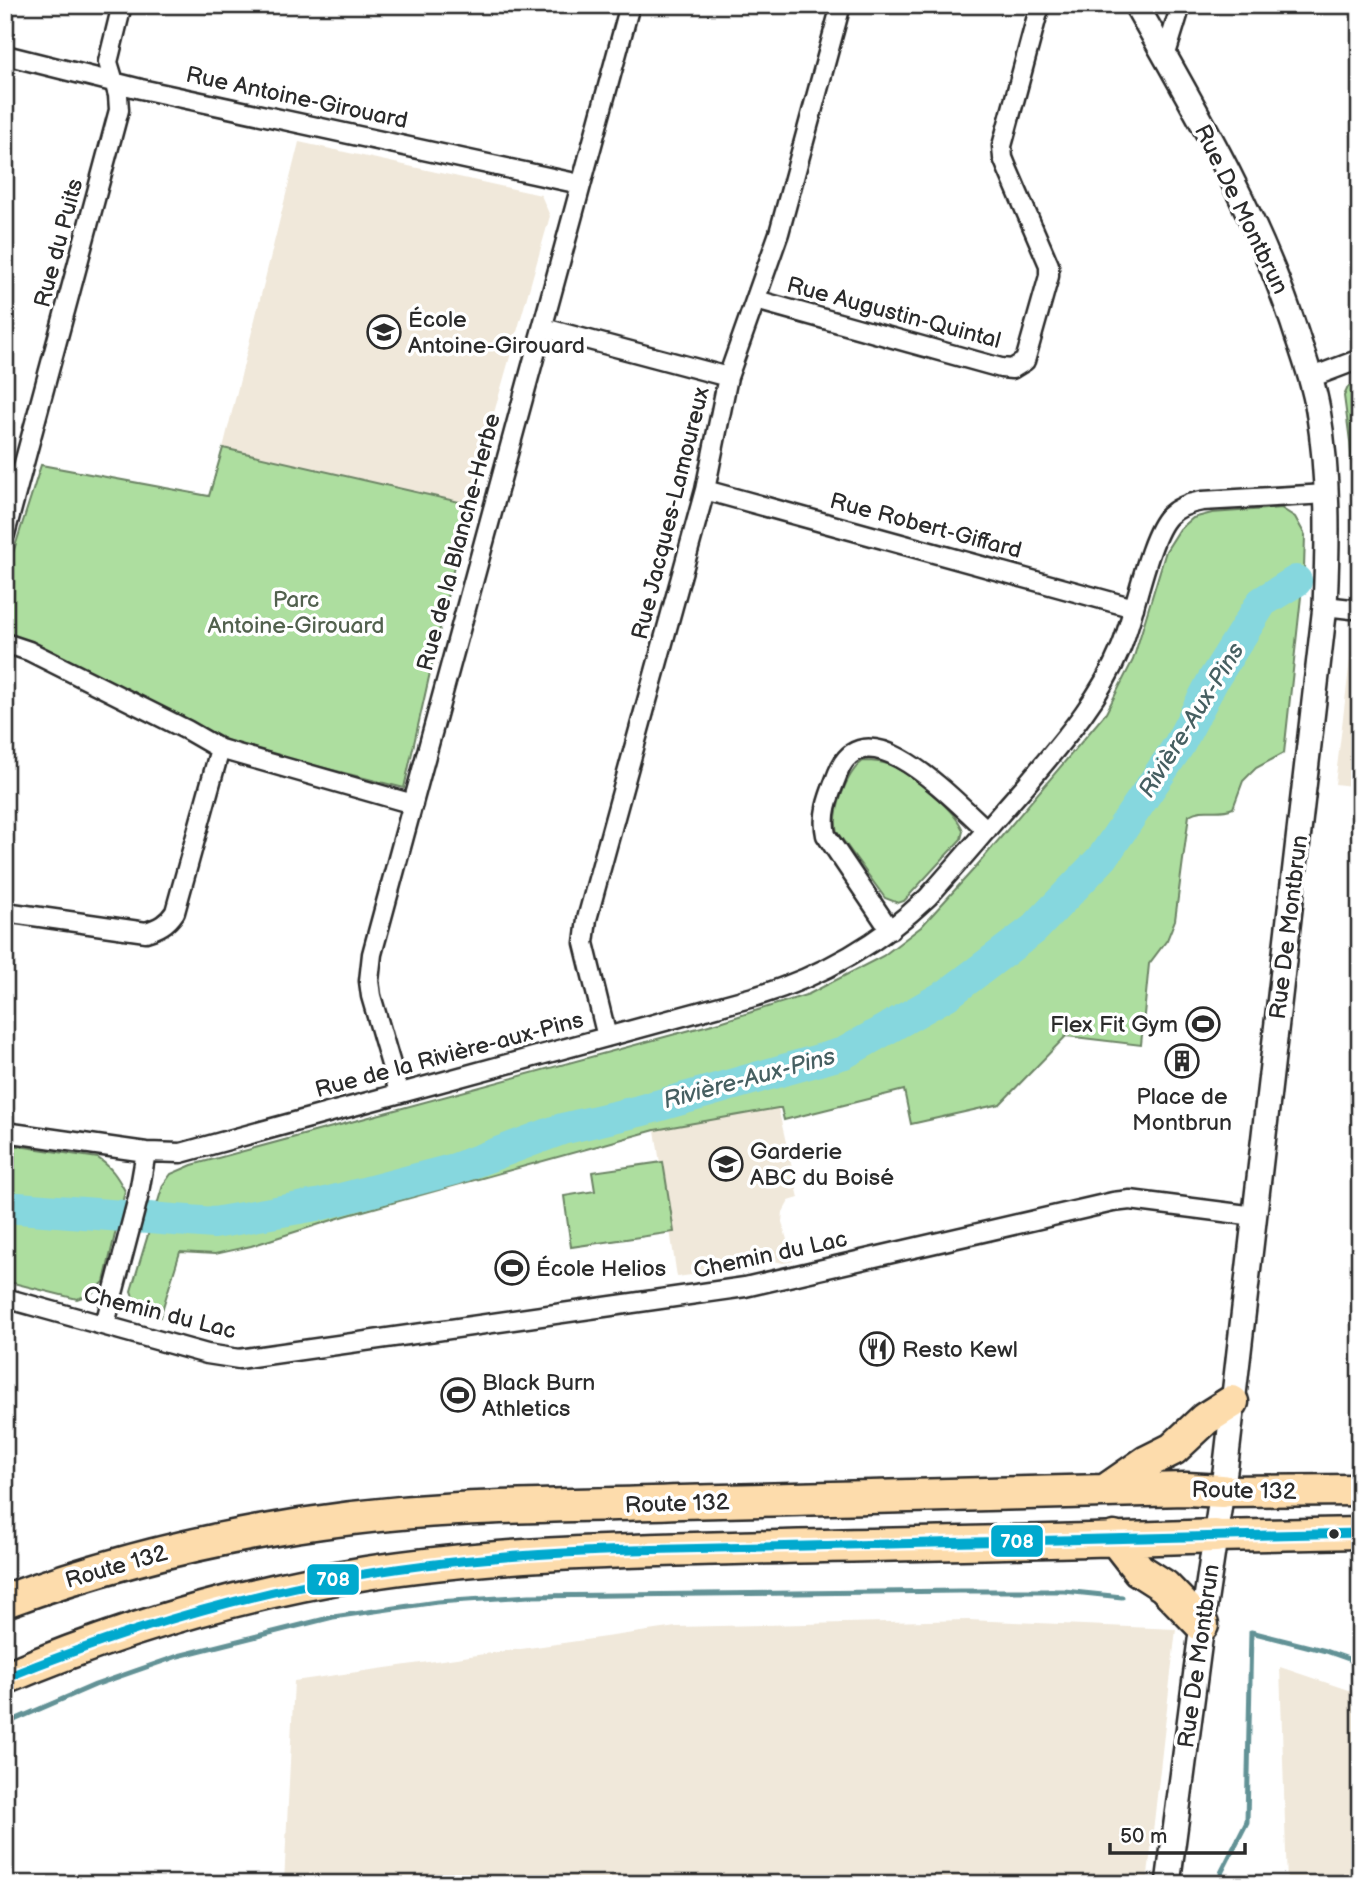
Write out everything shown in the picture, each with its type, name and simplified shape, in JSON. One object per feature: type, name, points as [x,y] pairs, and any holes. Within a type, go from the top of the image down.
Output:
[{"type":"highway","points":[[1105,1491],[1147,1462],[1173,1449],[1205,1419],[1232,1402]]},
{"type":"highway","name":"Route 132","points":[[5,1601],[106,1567],[204,1542],[314,1524],[405,1514],[518,1507],[1105,1491],[1360,1490]]},
{"type":"highway","name":"Route 132","points":[[5,1678],[108,1639],[195,1611],[333,1579],[435,1563],[595,1552],[1360,1533]]},
{"type":"highway","points":[[1114,1538],[1139,1570],[1164,1586],[1202,1625]]},
{"type":"street","name":"Rue du Puits","points":[[5,534],[119,110],[108,56],[122,5]]},
{"type":"street","name":"Rue de la Blanche-Herbe","points":[[399,1092],[371,996],[370,969],[467,598],[544,328],[580,184],[630,5]]},
{"type":"street","name":"Rue Jacques-Lamoureux","points":[[607,1037],[587,959],[585,930],[705,490],[728,377],[779,233],[841,5]]},
{"type":"street","name":"Rue Augustin-Quintal","points":[[756,300],[1001,368],[1012,369],[1025,361],[1049,276],[1049,265],[1007,170],[1002,146],[1040,5]]},
{"type":"street","name":"Rue De Montbrun","points":[[1136,5],[1232,180],[1283,292],[1310,378],[1323,444],[1326,494],[1325,606],[1222,1491],[1168,1884]]},
{"type":"street","points":[[1165,57],[1181,5]]},
{"type":"street","name":"Rue Antoine-Girouard","points":[[5,55],[580,184]]},
{"type":"street","points":[[544,328],[728,377]]},
{"type":"street","points":[[1310,378],[1360,359]]},
{"type":"street","name":"Rue Robert-Giffard","points":[[705,490],[1134,608]]},
{"type":"street","name":"Rue de la Rivière-aux-Pins","points":[[5,1132],[146,1153],[181,1153],[757,996],[797,982],[843,961],[890,930],[928,897],[1052,753],[1100,689],[1122,647],[1161,526],[1176,510],[1202,501],[1326,494]]},
{"type":"street","points":[[1325,606],[1360,608]]},
{"type":"street","points":[[5,643],[29,652],[220,749],[412,804]]},
{"type":"street","points":[[5,912],[146,932],[157,929],[168,921],[174,912],[220,749]]},
{"type":"street","points":[[890,930],[826,835],[823,823],[825,809],[841,766],[852,755],[865,749],[881,749],[898,756],[922,773],[986,830]]},
{"type":"street","points":[[105,1324],[138,1198],[146,1153]]},
{"type":"street","name":"Chemin du Lac","points":[[5,1298],[207,1354],[239,1359],[745,1287],[1113,1202],[1130,1200],[1255,1216]]},
{"type":"shaded area","name":"École Antoine-Girouard","points":[[299,142],[541,195],[550,216],[468,504],[223,448]]},
{"type":"shaded area","points":[[1360,626],[1360,787],[1335,784],[1354,627]]},
{"type":"shaded area","name":"Garderie ABC du Boisé","points":[[778,1108],[799,1198],[789,1201],[783,1212],[782,1222],[793,1261],[783,1263],[765,1259],[713,1272],[677,1277],[655,1130]]},
{"type":"shaded area","points":[[968,1620],[1176,1629],[1147,1884],[284,1884],[294,1681],[676,1627]]},
{"type":"shaded area","points":[[1280,1667],[1360,1694],[1360,1884],[1287,1884]]},
{"type":"green space","points":[[1360,381],[1360,575],[1344,396],[1348,387]]},
{"type":"green space","name":"Parc Antoine-Girouard","points":[[223,448],[468,504],[404,788],[241,747],[54,655],[5,636],[5,578],[41,465],[209,496]]},
{"type":"green space","points":[[1281,508],[1295,517],[1305,535],[1304,569],[1284,753],[1256,768],[1243,781],[1233,808],[1200,811],[1189,815],[1175,920],[1167,940],[1149,964],[1141,1045],[1066,1036],[1000,1104],[911,1124],[904,1090],[784,1120],[781,1108],[778,1108],[655,1130],[345,1216],[251,1246],[215,1254],[180,1252],[160,1317],[145,1310],[135,1301],[131,1291],[163,1185],[171,1174],[192,1165],[720,1022],[809,994],[883,956],[921,927],[974,869],[1106,713],[1133,660],[1166,551],[1180,529],[1193,518],[1212,513]]},
{"type":"green space","points":[[863,761],[887,764],[909,776],[943,803],[963,831],[961,839],[904,901],[898,903],[885,898],[837,832],[837,815],[842,794],[851,774]]},
{"type":"green space","points":[[5,1144],[98,1158],[110,1168],[125,1191],[104,1282],[91,1294],[77,1299],[5,1281]]},
{"type":"green space","points":[[663,1162],[674,1232],[571,1247],[564,1196],[595,1191],[592,1172]]},
{"type":"waterway","name":"Rivière-Aux-Pins","points":[[5,1207],[214,1223],[322,1204],[455,1169],[562,1129],[639,1111],[844,1053],[948,994],[1034,929],[1103,857],[1179,745],[1213,680],[1262,602],[1296,581]]},
{"type":"waterway","points":[[5,1724],[95,1685],[178,1656],[333,1617],[437,1602],[529,1596],[960,1591],[1064,1591],[1122,1597]]},
{"type":"waterway","points":[[1225,1884],[1221,1873],[1247,1822],[1251,1632],[1326,1651],[1360,1663]]},
{"type":"transit line","name":"708","points":[[5,1678],[171,1619],[255,1596],[341,1578],[450,1562],[523,1555],[632,1550],[1360,1533]]},
{"type":"place","name":"École Antoine-Girouard","points":[[384,332]]},
{"type":"place","name":"Flex Fit Gym","points":[[1203,1024]]},
{"type":"place","name":"Place de Montbrun","points":[[1182,1061]]},
{"type":"place","name":"Garderie ABC du Boisé","points":[[726,1164]]},
{"type":"place","name":"École Helios","points":[[512,1268]]},
{"type":"place","name":"Resto Kewl","points":[[877,1349]]},
{"type":"place","name":"Black Burn Athletics","points":[[458,1395]]}]
